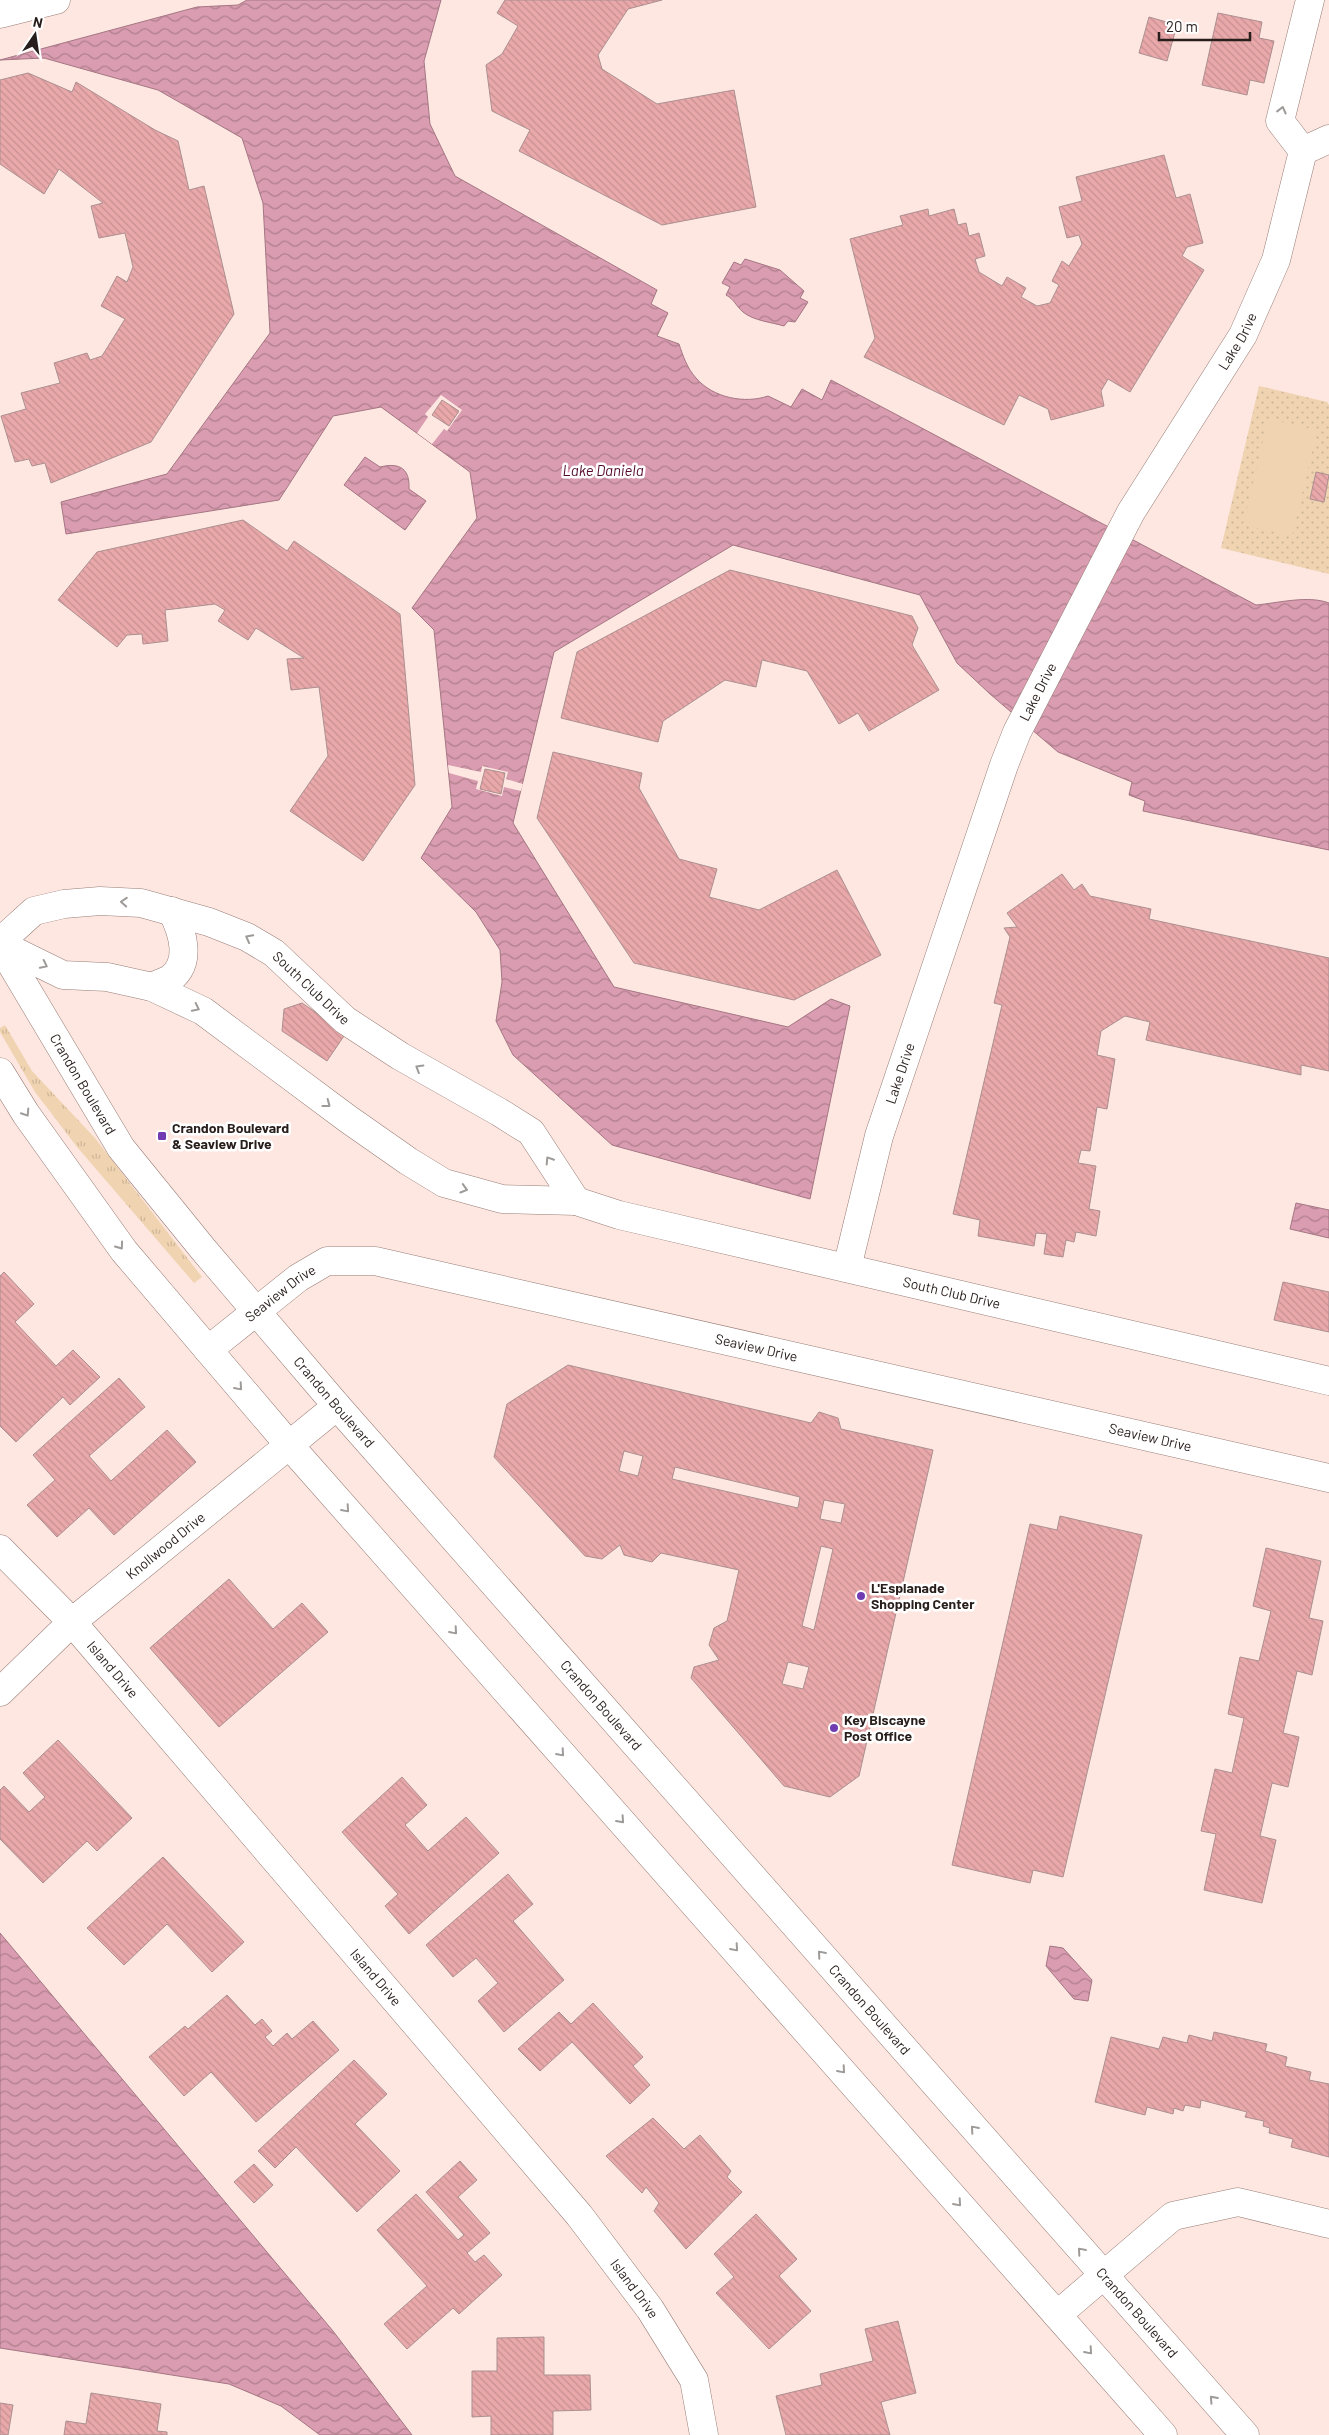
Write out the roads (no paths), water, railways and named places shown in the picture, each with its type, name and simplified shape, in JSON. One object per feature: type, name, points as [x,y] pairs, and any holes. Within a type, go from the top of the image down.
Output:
[{"type":"street","points":[[4,9],[56,0]]},
{"type":"street","points":[[1310,0],[1280,121],[1303,151],[1329,139]]},
{"type":"street","name":"Lake Drive","points":[[847,1268],[879,1136],[1004,765],[1017,732],[1131,512],[1243,335],[1276,260],[1303,151]]},
{"type":"street","name":"South Club Drive","points":[[576,1201],[530,1132],[499,1112],[407,1061],[345,1020],[274,953],[247,937],[209,922],[141,903],[100,901],[64,904],[34,911],[0,943],[64,975],[107,977],[152,987],[203,1011],[348,1120],[444,1183],[502,1199],[576,1201],[619,1215],[1329,1380]]},
{"type":"street","points":[[152,987],[171,978],[182,962],[184,944],[181,928],[172,911]]},
{"type":"street","name":"Crandon Boulevard","points":[[0,943],[121,1148],[256,1311],[337,1406],[1245,2435]]},
{"type":"street","points":[[0,1072],[26,1114],[124,1251],[208,1350],[290,1446],[1163,2435]]},
{"type":"street","name":"Seaview Drive","points":[[208,1350],[298,1278],[327,1261],[376,1262],[1329,1478]]},
{"type":"street","name":"Knollwood Drive","points":[[0,1692],[72,1622],[337,1406]]},
{"type":"street","name":"Island Drive","points":[[0,1549],[72,1622],[579,2215],[650,2309],[694,2380],[704,2435]]},
{"type":"street","points":[[1057,2314],[1173,2216],[1238,2202],[1329,2224]]},
{"type":"water","name":"Lake Daniela","points":[[247,0],[441,0],[424,61],[430,124],[455,176],[657,290],[651,304],[668,313],[657,336],[679,344],[693,374],[703,385],[711,390],[730,398],[749,399],[768,396],[791,407],[802,389],[822,400],[831,380],[1256,605],[1293,600],[1312,600],[1329,603],[1329,850],[1143,811],[1145,801],[1129,795],[1132,782],[1058,752],[957,663],[920,595],[733,545],[554,652],[513,823],[614,987],[788,1027],[831,999],[850,1006],[810,1199],[612,1145],[513,1055],[496,1021],[502,982],[500,950],[476,912],[421,858],[452,807],[434,630],[412,608],[477,518],[470,472],[381,407],[333,416],[279,500],[66,534],[61,502],[167,474],[270,333],[263,203],[242,138],[158,90],[44,58],[0,60],[197,7],[238,5]]},
{"type":"water","points":[[745,259],[780,270],[804,291],[800,298],[808,302],[795,322],[788,321],[784,326],[752,317],[743,312],[726,295],[730,287],[722,283],[734,262],[741,265]]},
{"type":"water","points":[[365,457],[380,467],[398,466],[408,476],[409,489],[426,501],[405,530],[344,485]]},
{"type":"water","points":[[1296,1203],[1329,1210],[1329,1238],[1290,1229]]},
{"type":"water","points":[[0,1933],[333,2331],[412,2435],[320,2435],[281,2406],[229,2384],[0,2348]]},
{"type":"water","points":[[1050,1946],[1063,1948],[1092,1980],[1088,2001],[1074,1999],[1046,1966]]},
{"type":"place","name":"Crandon Boulevard & Seaview Drive","points":[[162,1136]]},
{"type":"place","name":"L'Esplanade Shopping Center","points":[[861,1596]]},
{"type":"place","name":"Key Biscayne Post Office","points":[[834,1728]]}]
